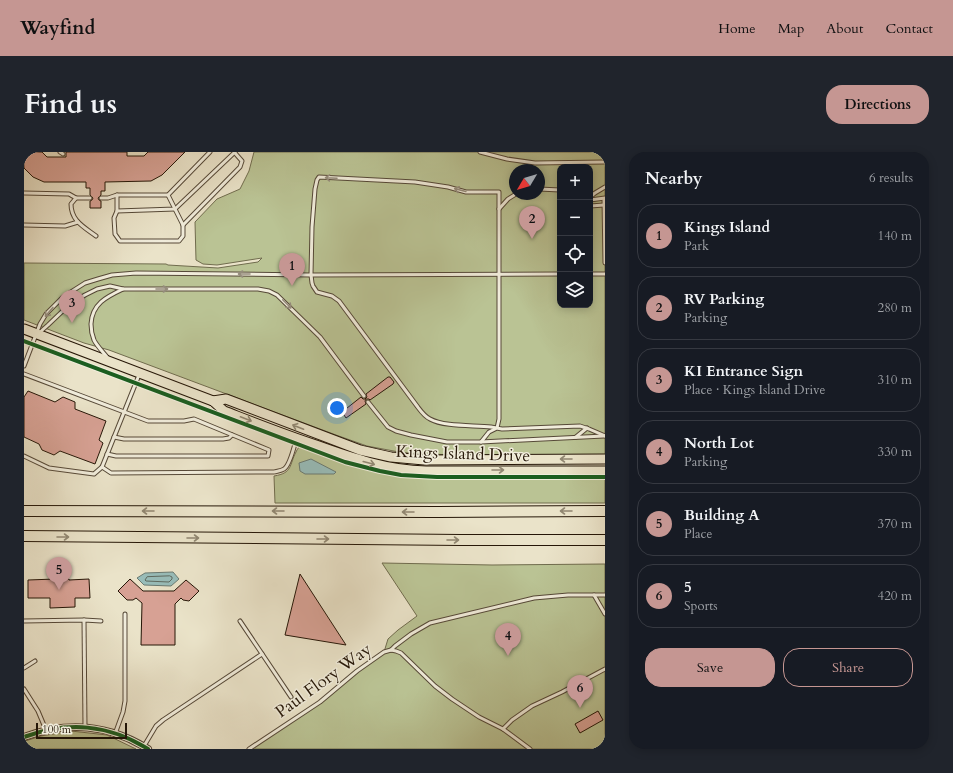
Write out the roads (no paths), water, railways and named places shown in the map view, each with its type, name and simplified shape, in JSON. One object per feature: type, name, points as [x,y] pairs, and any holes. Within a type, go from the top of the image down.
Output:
[{"type":"highway","points":[[24,511],[605,511]]},
{"type":"highway","points":[[24,536],[605,540]]},
{"type":"main road","name":"Kings Island Drive","points":[[24,329],[213,401],[224,411],[359,460],[377,465],[412,471],[605,471]]},
{"type":"main road","name":"Kings Island Drive","points":[[213,401],[226,399],[360,450],[391,457],[424,460],[605,459]]},
{"type":"street","points":[[24,736],[46,730],[69,727],[85,727],[127,738],[146,748]]},
{"type":"lane","points":[[101,198],[108,198],[117,195],[168,195],[210,152]]},
{"type":"lane","points":[[117,211],[175,209],[235,152],[242,161],[240,167],[183,225]]},
{"type":"lane","points":[[480,152],[507,159],[535,163],[605,162]]},
{"type":"lane","points":[[497,428],[499,419],[499,192],[466,192],[448,187],[415,182],[319,177],[316,184],[312,227],[311,275],[313,286],[321,293],[332,296],[338,301],[426,416],[434,421],[448,424],[505,429],[580,426],[605,436]]},
{"type":"lane","points":[[593,195],[605,187]]},
{"type":"lane","points":[[545,190],[557,190]]},
{"type":"lane","points":[[24,193],[69,194],[76,198],[90,198]]},
{"type":"lane","points":[[117,195],[117,211],[114,218],[115,234],[120,241],[179,241],[184,236],[183,225],[168,195]]},
{"type":"lane","points":[[76,198],[71,204],[71,211],[78,222],[96,236]]},
{"type":"lane","points":[[499,209],[509,198]]},
{"type":"lane","points":[[593,199],[605,198],[605,263]]},
{"type":"lane","points":[[593,206],[604,205]]},
{"type":"lane","points":[[24,226],[65,226],[78,222]]},
{"type":"lane","points":[[24,366],[40,324],[46,314],[64,297],[85,283],[112,275],[136,273],[311,275],[557,274]]},
{"type":"lane","points":[[593,274],[605,274]]},
{"type":"lane","points":[[37,334],[70,304],[97,289],[110,286],[123,290],[258,289],[277,295],[320,337],[364,396]]},
{"type":"lane","points":[[111,362],[94,340],[91,329],[91,319],[95,309],[101,302],[109,296],[123,290]]},
{"type":"lane","points":[[24,456],[49,468],[94,474],[102,467],[108,454],[140,373]]},
{"type":"lane","points":[[24,374],[148,421],[184,421],[194,419],[269,450],[268,456],[116,456],[108,454]]},
{"type":"lane","points":[[368,402],[388,427],[396,431],[418,437],[447,442],[481,442],[605,436]]},
{"type":"lane","points":[[481,442],[489,432],[497,428]]},
{"type":"lane","points":[[576,437],[586,428]]},
{"type":"lane","points":[[114,437],[124,439],[223,439],[229,438],[232,435]]},
{"type":"lane","points":[[102,467],[111,473],[280,471],[285,469],[297,438]]},
{"type":"lane","points":[[594,595],[605,614]]},
{"type":"lane","points":[[391,650],[411,634],[430,623],[534,598],[605,595]]},
{"type":"lane","points":[[115,734],[123,712],[125,701],[125,614]]},
{"type":"lane","points":[[84,620],[85,727]]},
{"type":"lane","points":[[24,621],[101,621]]},
{"type":"lane","points":[[240,621],[291,697]]},
{"type":"lane","name":"Paul Flory Way","points":[[249,749],[320,702],[357,670],[384,652],[391,650],[401,653],[435,686],[452,699],[480,717],[503,729],[530,749]]},
{"type":"lane","points":[[146,748],[156,726],[262,654]]},
{"type":"lane","points":[[24,668],[35,660]]},
{"type":"lane","points":[[503,729],[512,720],[528,709],[605,669]]},
{"type":"lane","points":[[24,689],[38,711],[46,730]]},
{"type":"water","points":[[311,459],[336,472],[334,474],[305,474],[300,471],[299,463]]},
{"type":"water","points":[[173,572],[179,579],[171,586],[144,585],[137,578],[145,573]]},
{"type":"place","name":"RV Parking","points":[[532,239]]},
{"type":"place","name":"Kings Island","points":[[292,286]]},
{"type":"place","name":"KI Entrance Sign","points":[[72,323]]},
{"type":"place","name":"Building A","points":[[59,590]]},
{"type":"place","name":"North Lot","points":[[508,656]]},
{"type":"place","name":"5","points":[[580,708]]}]
